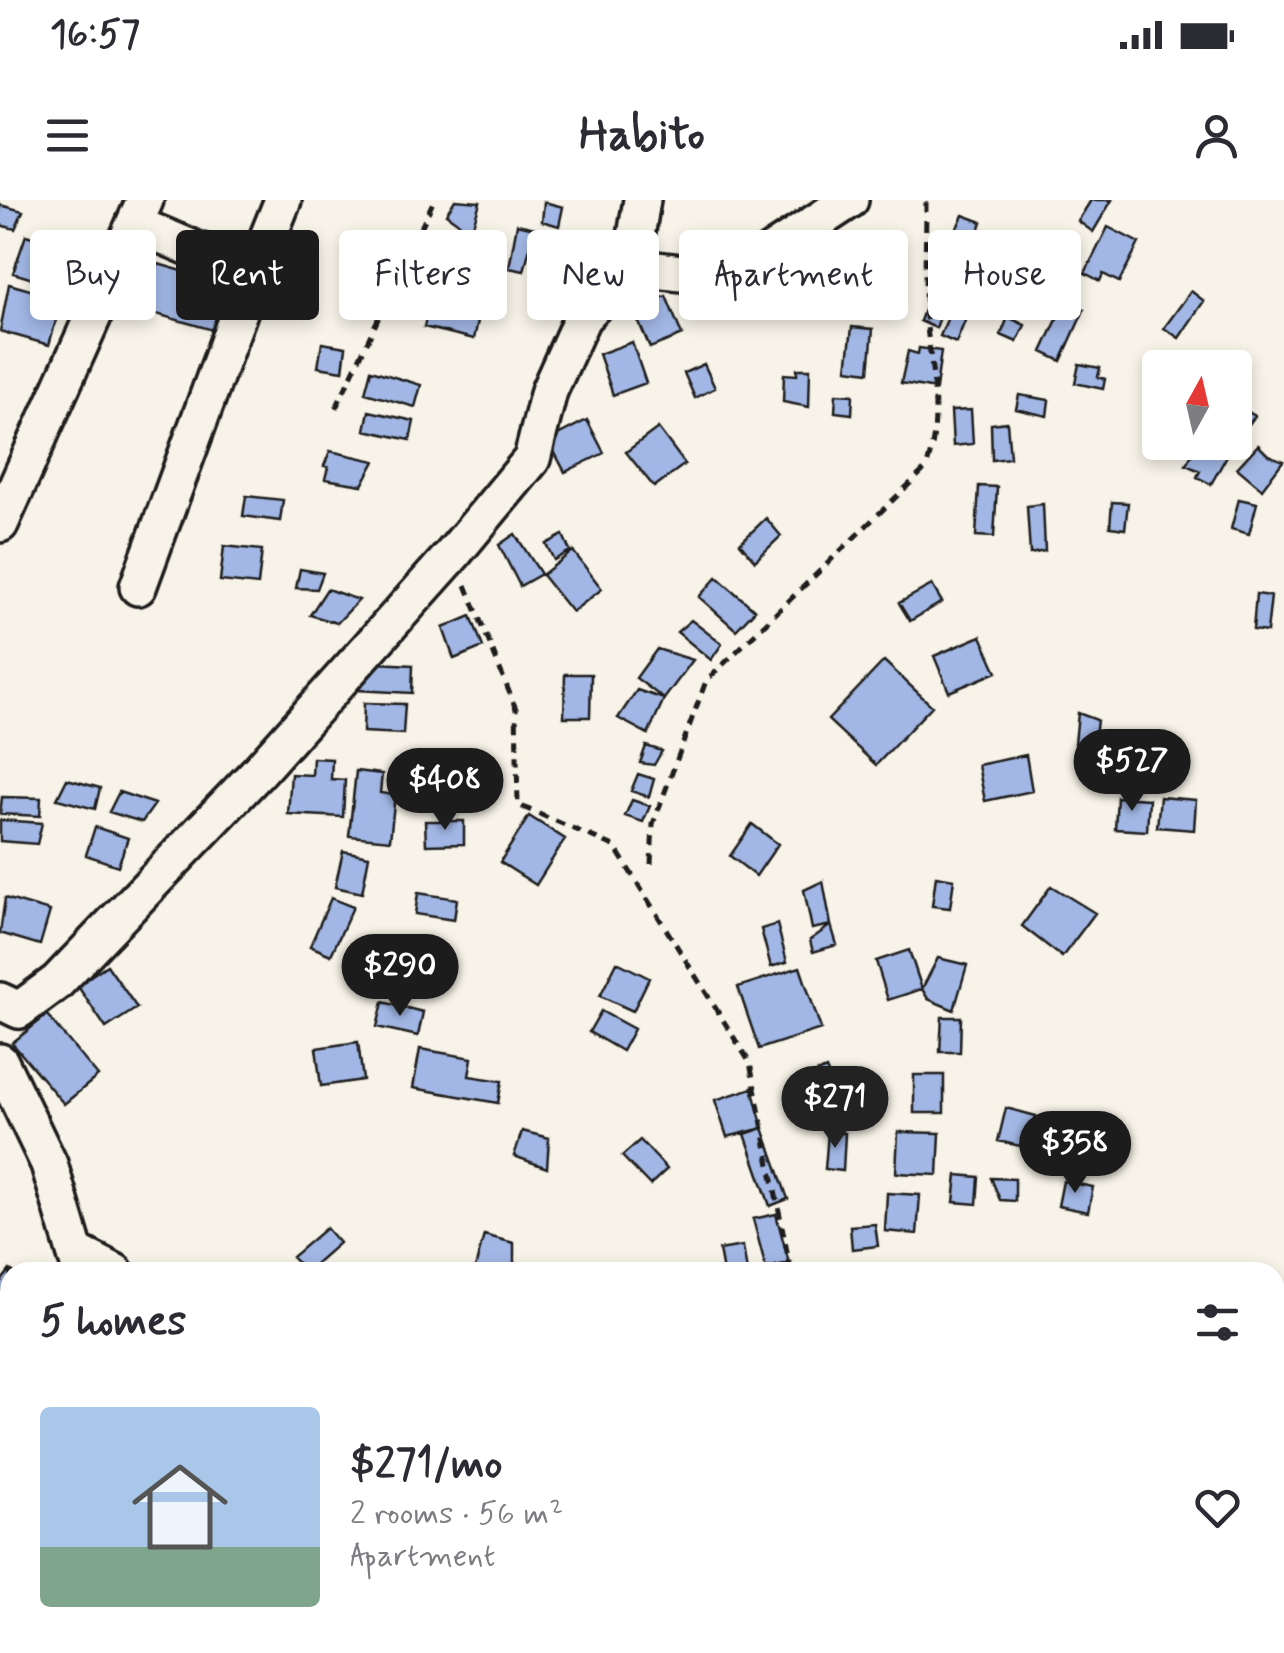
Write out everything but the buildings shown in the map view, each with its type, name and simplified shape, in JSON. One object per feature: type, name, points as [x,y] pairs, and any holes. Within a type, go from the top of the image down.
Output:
[{"type":"street","points":[[271,230],[284,200]]},
{"type":"street","points":[[637,230],[642,200]]},
{"type":"street","points":[[659,270],[690,274],[762,258],[850,200]]},
{"type":"street","points":[[0,524],[140,212],[176,232]]},
{"type":"street","points":[[138,586],[236,320]]},
{"type":"street","points":[[6,1017],[57,982],[454,554],[532,458],[548,391],[581,320]]},
{"type":"street","points":[[0,1062],[49,1164],[78,1262]]},
{"type":"path","points":[[336,408],[434,200]]},
{"type":"path","points":[[651,864],[652,824],[706,681],[926,468],[934,447],[936,392],[926,315],[926,200]]},
{"type":"path","points":[[454,554],[516,709],[518,805],[614,846],[750,1063],[789,1262]]}]
